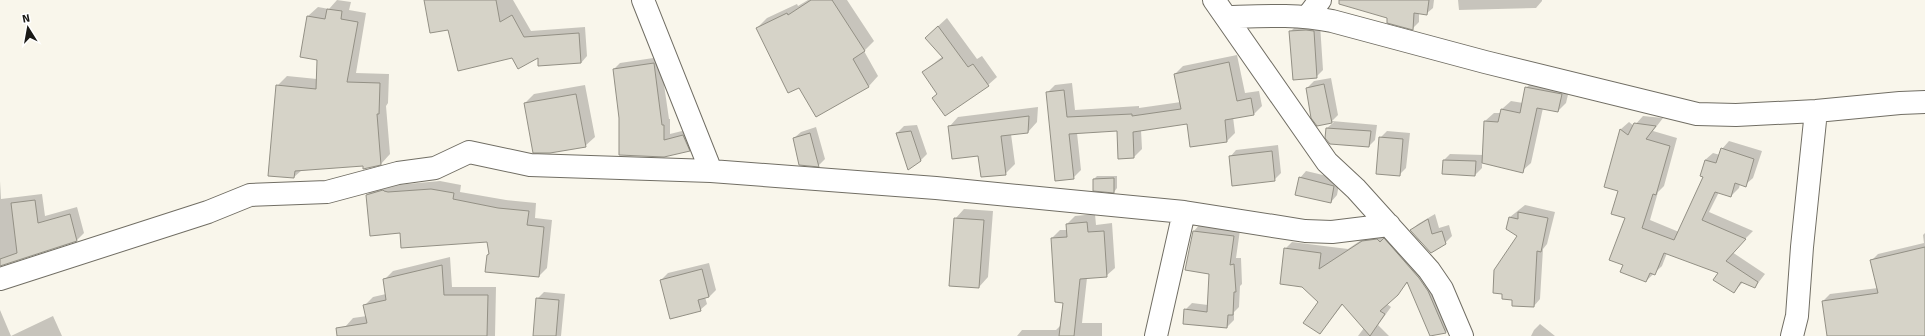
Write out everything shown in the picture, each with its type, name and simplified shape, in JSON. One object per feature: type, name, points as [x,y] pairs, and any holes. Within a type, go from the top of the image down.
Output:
[{"type":"street","points":[[643,0],[711,171]]},
{"type":"street","points":[[1214,0],[1228,17],[1327,162],[1356,189],[1429,270],[1442,289],[1462,336]]},
{"type":"street","points":[[1228,17],[1314,8],[1697,114],[1736,115],[1816,111],[1900,102],[1925,102]]},
{"type":"street","points":[[1792,336],[1797,316],[1802,247],[1816,111]]},
{"type":"street","points":[[0,279],[208,212],[250,195],[327,192],[398,173],[435,168],[469,152],[530,165],[711,171],[936,188],[1184,212],[1305,230],[1332,232],[1389,225]]},
{"type":"street","points":[[1156,336],[1184,212]]},
{"type":"building","points":[[424,0],[496,0],[500,22],[512,15],[524,37],[579,33],[581,63],[538,66],[538,58],[518,69],[512,58],[458,71],[448,30],[430,33]]},
{"type":"building","points":[[811,0],[832,0],[865,51],[853,59],[869,87],[816,117],[799,88],[788,93],[756,28],[787,13],[788,15]]},
{"type":"building","points":[[1339,0],[1429,0],[1427,15],[1414,13],[1413,30],[1387,23],[1387,18],[1339,4]]},
{"type":"building","points":[[327,9],[342,11],[341,19],[358,22],[347,82],[380,83],[379,114],[377,114],[381,165],[363,169],[363,166],[295,171],[294,178],[268,176],[276,85],[316,89],[317,60],[300,57],[307,16],[325,19]]},
{"type":"building","points":[[938,26],[968,67],[973,64],[989,86],[945,116],[932,98],[937,94],[922,72],[943,58],[925,38]]},
{"type":"building","points":[[1289,31],[1314,31],[1317,78],[1293,80]]},
{"type":"building","points":[[1229,62],[1237,101],[1251,98],[1254,115],[1225,120],[1227,142],[1190,147],[1187,124],[1133,132],[1134,158],[1118,159],[1117,131],[1069,134],[1074,179],[1055,181],[1046,92],[1064,90],[1067,117],[1132,114],[1132,116],[1181,109],[1174,74]]},
{"type":"building","points":[[654,63],[662,125],[664,125],[664,140],[683,135],[690,151],[664,157],[619,155],[619,118],[613,69]]},
{"type":"building","points":[[1324,84],[1332,123],[1317,126],[1311,118],[1306,88]]},
{"type":"building","points":[[1525,87],[1562,94],[1558,112],[1537,108],[1523,173],[1482,163],[1484,121],[1498,122],[1501,109],[1520,113]]},
{"type":"building","points":[[576,94],[586,147],[550,153],[533,153],[524,103]]},
{"type":"building","points":[[1029,116],[1028,133],[1001,136],[1006,175],[981,177],[978,156],[952,159],[948,126]]},
{"type":"building","points":[[1634,123],[1656,126],[1646,139],[1670,146],[1656,195],[1653,194],[1642,228],[1674,240],[1703,177],[1700,176],[1705,160],[1716,163],[1721,148],[1754,159],[1746,187],[1735,183],[1731,197],[1715,192],[1702,220],[1746,239],[1726,261],[1758,282],[1755,288],[1741,282],[1734,293],[1713,280],[1718,273],[1664,253],[1655,275],[1650,273],[1646,282],[1620,272],[1623,265],[1609,260],[1625,218],[1611,214],[1618,191],[1604,187],[1620,129],[1628,135]]},
{"type":"building","points":[[1326,128],[1371,131],[1369,147],[1330,144],[1325,138]]},
{"type":"building","points":[[911,131],[921,161],[908,170],[896,133]]},
{"type":"building","points":[[810,133],[819,167],[799,165],[793,138]]},
{"type":"building","points":[[1379,137],[1403,139],[1400,176],[1376,174]]},
{"type":"building","points":[[1272,151],[1275,181],[1232,186],[1229,156]]},
{"type":"building","points":[[1443,160],[1476,161],[1475,176],[1442,174]]},
{"type":"building","points":[[1299,177],[1334,186],[1331,203],[1295,195]]},
{"type":"building","points":[[1114,178],[1114,193],[1093,191],[1093,179]]},
{"type":"building","points":[[431,189],[454,193],[453,199],[498,208],[529,211],[527,225],[544,227],[539,277],[485,272],[487,255],[489,254],[487,242],[401,248],[400,233],[370,236],[366,195],[383,190],[388,192]]},
{"type":"building","points":[[35,200],[38,223],[70,214],[77,241],[0,266],[0,259],[17,253],[11,203]]},
{"type":"building","points":[[1518,212],[1548,218],[1541,252],[1537,251],[1534,307],[1512,306],[1512,300],[1502,299],[1502,294],[1493,293],[1494,270],[1517,236],[1506,229],[1509,217],[1518,219]]},
{"type":"building","points":[[954,218],[984,220],[979,288],[949,286]]},
{"type":"building","points":[[1428,219],[1432,234],[1442,231],[1446,244],[1431,253],[1410,230]]},
{"type":"building","points":[[1087,222],[1088,232],[1104,231],[1107,277],[1080,279],[1074,336],[1059,336],[1063,303],[1055,302],[1051,238],[1067,237],[1066,224]]},
{"type":"building","points":[[1193,231],[1234,236],[1230,265],[1234,264],[1236,292],[1234,292],[1233,315],[1228,315],[1227,328],[1183,324],[1184,309],[1207,312],[1209,274],[1185,270]]},
{"type":"building","points":[[1384,238],[1419,278],[1428,291],[1446,333],[1430,336],[1407,282],[1398,295],[1380,311],[1385,314],[1370,336],[1342,304],[1320,334],[1303,323],[1318,302],[1302,287],[1280,284],[1284,248],[1321,253],[1319,269],[1362,241],[1377,239],[1380,242]]},
{"type":"building","points":[[1925,247],[1925,336],[1827,336],[1822,301],[1878,293],[1870,260]]},
{"type":"building","points":[[442,265],[444,295],[488,295],[487,336],[337,336],[336,328],[367,323],[363,305],[386,300],[383,279]]},
{"type":"building","points":[[702,269],[709,297],[698,300],[701,311],[670,319],[660,280]]},
{"type":"building","points":[[536,298],[559,300],[556,336],[533,336]]}]
